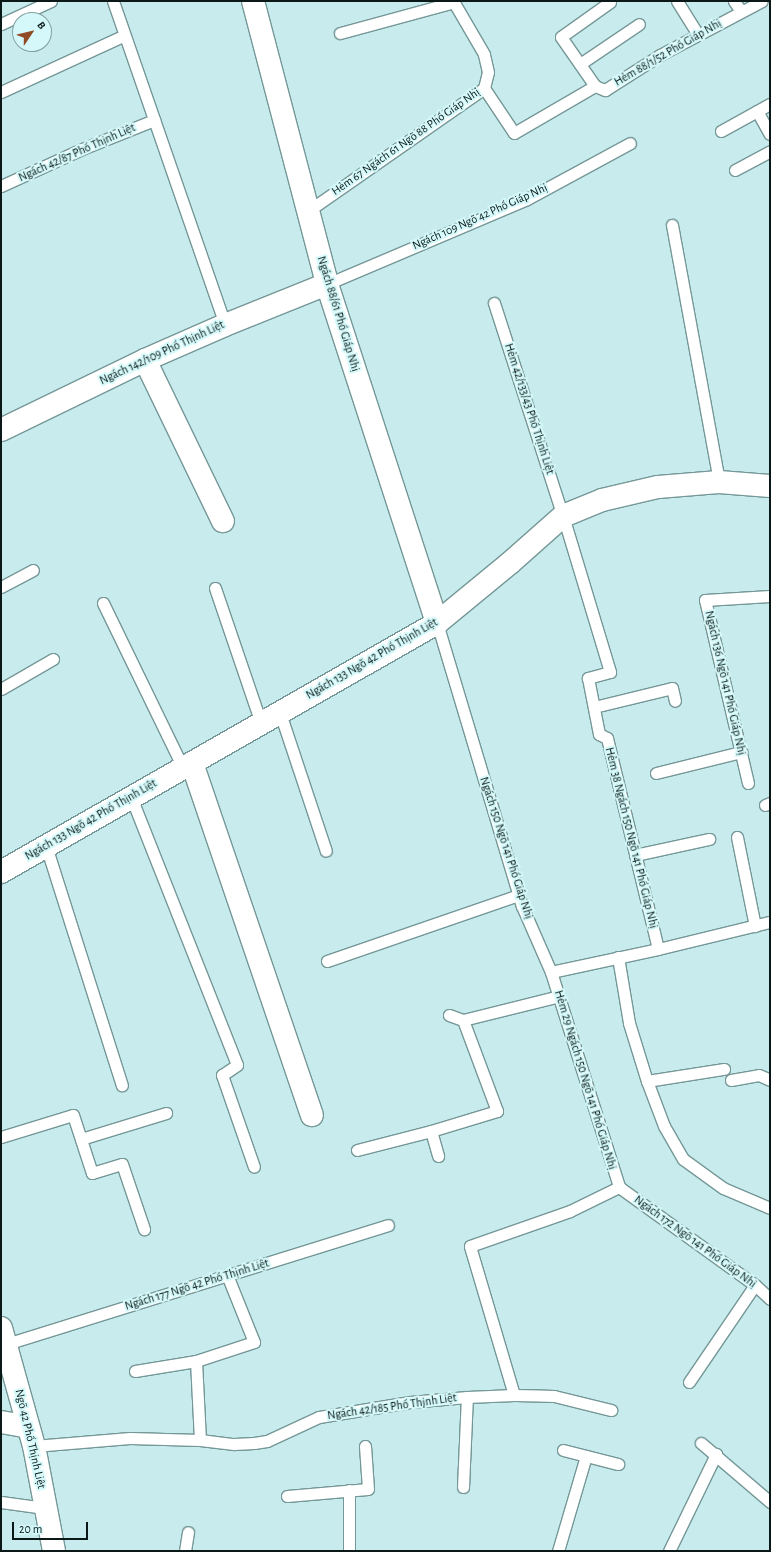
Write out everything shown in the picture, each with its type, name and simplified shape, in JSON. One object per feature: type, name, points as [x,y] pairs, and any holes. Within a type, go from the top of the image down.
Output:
[{"type":"street","name":"Ngách 88/61 Phố Giáp Nhị","points":[[253,1],[327,284],[437,623]]},
{"type":"street","name":"Ngách 142/109 Phố Thịnh Liệt","points":[[1,430],[145,360],[224,324],[327,284]]},
{"type":"street","points":[[145,360],[223,521]]},
{"type":"street","name":"Ngách 133 Ngõ 42 Phố Thịnh Liệt","points":[[1,872],[437,623],[510,563],[563,516],[602,500],[658,487],[719,482],[770,486]]},
{"type":"street","points":[[187,766],[312,1115]]},
{"type":"street","name":"Ngõ 42 Phố Thịnh Liệt","points":[[4,1336],[31,1437],[54,1551]]},
{"type":"street","points":[[1,1422],[31,1437]]},
{"type":"lane","points":[[1,24],[52,1]]},
{"type":"lane","points":[[113,1],[224,324]]},
{"type":"lane","points":[[678,1],[698,34]]},
{"type":"lane","points":[[734,1],[741,11]]},
{"type":"lane","name":"Hẻm 88/1/52 Phố Giáp Nhị","points":[[595,86],[605,90],[660,55],[762,1]]},
{"type":"lane","points":[[340,33],[453,2]]},
{"type":"lane","name":"Hẻm 67 Ngách 61 Ngõ 88 Phố Giáp Nhị","points":[[308,211],[484,88],[488,72],[484,54],[453,2]]},
{"type":"lane","points":[[484,88],[514,133],[595,86],[561,38],[610,2]]},
{"type":"lane","points":[[580,64],[639,24]]},
{"type":"lane","points":[[1,92],[124,36]]},
{"type":"lane","points":[[721,131],[770,104]]},
{"type":"lane","points":[[757,111],[770,134]]},
{"type":"lane","name":"Ngách 42/87 Phố Thịnh Liệt","points":[[1,186],[82,149],[154,120]]},
{"type":"lane","name":"Ngách 109 Ngõ 42 Phố Giáp Nhị","points":[[327,284],[527,199],[630,143]]},
{"type":"lane","points":[[735,170],[770,151]]},
{"type":"lane","points":[[672,225],[719,482]]},
{"type":"lane","name":"Hẻm 42/133/43 Phố Thịnh Liệt","points":[[494,303],[563,516]]},
{"type":"lane","name":"Hẻm 38 Ngách 150 Ngõ 141 Phố Giáp Nhị","points":[[563,516],[610,672],[588,678],[599,734],[607,738],[658,949]]},
{"type":"lane","points":[[1,587],[33,570]]},
{"type":"lane","points":[[215,588],[261,723]]},
{"type":"lane","name":"Ngách 136 Ngõ 141 Phố Giáp Nhị","points":[[748,783],[705,600],[770,596]]},
{"type":"lane","points":[[103,603],[187,766]]},
{"type":"lane","name":"Ngách 150 Ngõ 141 Phố Giáp Nhị","points":[[437,623],[522,906],[551,972]]},
{"type":"lane","points":[[1,689],[54,659]]},
{"type":"lane","points":[[594,707],[672,688],[675,701]]},
{"type":"lane","points":[[280,713],[326,851]]},
{"type":"lane","points":[[656,773],[741,752]]},
{"type":"lane","points":[[131,797],[237,1065],[222,1075],[254,1167]]},
{"type":"lane","points":[[736,837],[755,926]]},
{"type":"lane","points":[[635,856],[709,839]]},
{"type":"lane","points":[[46,846],[122,1085]]},
{"type":"lane","points":[[327,961],[519,895]]},
{"type":"lane","points":[[551,972],[658,949],[770,922]]},
{"type":"lane","points":[[618,958],[629,1023],[647,1081],[664,1126],[683,1159],[722,1188],[770,1208]]},
{"type":"lane","name":"Hẻm 29 Ngách 150 Ngõ 141 Phố Giáp Nhị","points":[[551,972],[619,1188]]},
{"type":"lane","points":[[449,1014],[463,1020],[559,996]]},
{"type":"lane","points":[[357,1150],[432,1131],[497,1111],[463,1020]]},
{"type":"lane","points":[[647,1081],[724,1069]]},
{"type":"lane","points":[[730,1080],[759,1076],[770,1080]]},
{"type":"lane","points":[[81,1139],[166,1113]]},
{"type":"lane","points":[[1,1137],[73,1115],[92,1173],[122,1164],[144,1229]]},
{"type":"lane","points":[[432,1131],[438,1156]]},
{"type":"lane","points":[[514,1395],[470,1246],[570,1211],[619,1188]]},
{"type":"lane","name":"Ngách 172 Ngõ 141 Phố Giáp Nhị","points":[[619,1188],[755,1285],[770,1299]]},
{"type":"lane","name":"Ngách 177 Ngõ 42 Phố Thịnh Liệt","points":[[4,1336],[227,1275],[388,1225]]},
{"type":"lane","points":[[135,1371],[196,1361],[254,1342],[227,1275]]},
{"type":"lane","points":[[689,1382],[755,1285]]},
{"type":"lane","points":[[196,1361],[200,1440]]},
{"type":"lane","name":"Ngách 42/185 Phố Thįnh Liệt","points":[[31,1437],[200,1440],[234,1444],[261,1442],[268,1441],[319,1417],[410,1402],[467,1397],[514,1395],[554,1396],[611,1410]]},
{"type":"lane","points":[[463,1486],[467,1397]]},
{"type":"lane","points":[[701,1443],[716,1454],[770,1502]]},
{"type":"lane","points":[[287,1496],[368,1489],[365,1446]]},
{"type":"lane","points":[[564,1450],[618,1464]]},
{"type":"lane","points":[[669,1551],[716,1454]]},
{"type":"lane","points":[[558,1551],[586,1456]]},
{"type":"lane","points":[[349,1490],[349,1551]]},
{"type":"lane","points":[[1,1502],[45,1508]]},
{"type":"lane","points":[[185,1551],[188,1532]]}]
